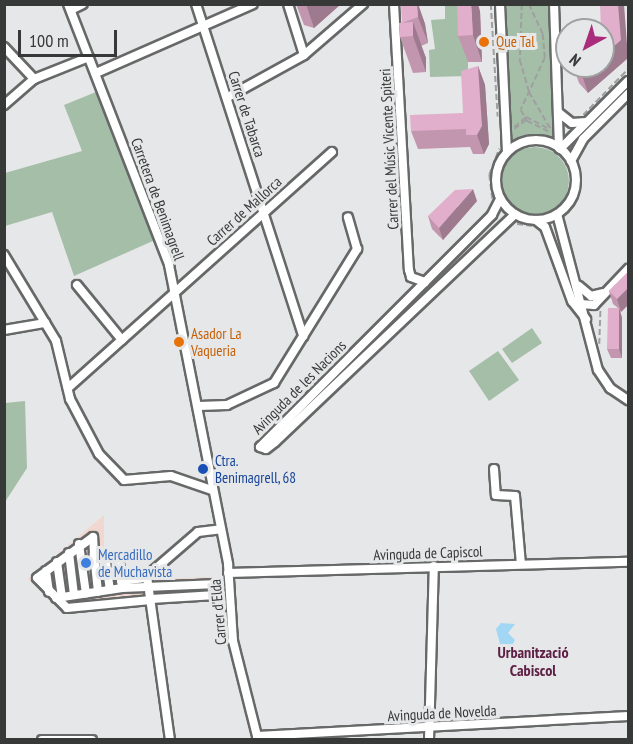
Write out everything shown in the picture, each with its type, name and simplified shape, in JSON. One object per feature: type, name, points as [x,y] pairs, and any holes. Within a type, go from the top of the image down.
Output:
[{"type":"street","points":[[69,7],[83,4]]},
{"type":"street","name":"Carrer de Tabarca","points":[[196,4],[265,211],[303,336]]},
{"type":"street","points":[[96,73],[203,23],[253,4]]},
{"type":"street","points":[[288,4],[304,55]]},
{"type":"street","points":[[228,97],[304,55],[363,4]]},
{"type":"street","name":"Carrer del Músic Vicente Spiteri","points":[[394,4],[409,270],[411,277],[425,282]]},
{"type":"street","points":[[500,4],[509,129],[507,152],[497,168],[500,199],[515,214],[536,220],[545,227],[571,299],[591,328]]},
{"type":"street","points":[[554,4],[559,148]]},
{"type":"street","name":"Carretera de Benimagrell","points":[[69,7],[159,234],[175,292],[199,406],[211,481]]},
{"type":"street","points":[[4,47],[34,79]]},
{"type":"street","points":[[4,105],[34,79],[89,57]]},
{"type":"street","points":[[559,148],[628,81]]},
{"type":"street","points":[[536,220],[558,214],[573,194],[571,161],[584,139],[628,94]]},
{"type":"street","points":[[559,113],[569,121],[587,122]]},
{"type":"street","points":[[507,152],[528,141],[559,148],[571,161]]},
{"type":"street","name":"Carrer de Mallorca","points":[[68,388],[332,152]]},
{"type":"street","name":"Avinguda de les Nacions","points":[[500,199],[492,215],[260,447],[275,442],[515,214]]},
{"type":"street","points":[[558,214],[576,283],[591,328],[598,370],[610,388],[628,400]]},
{"type":"street","points":[[199,406],[227,405],[274,382],[357,249],[348,217]]},
{"type":"street","points":[[4,255],[45,323],[83,432],[124,480],[171,476],[212,490]]},
{"type":"street","points":[[591,328],[594,305],[628,269]]},
{"type":"street","points":[[576,283],[591,296],[607,291]]},
{"type":"street","points":[[77,285],[122,340]]},
{"type":"street","points":[[571,299],[584,306],[594,305]]},
{"type":"street","points":[[4,330],[45,323]]},
{"type":"street","points":[[494,469],[496,495],[515,496],[521,564]]},
{"type":"street","name":"Carrer d'Elda","points":[[211,481],[228,573],[233,641],[257,738]]},
{"type":"street","points":[[148,582],[198,532],[221,530]]},
{"type":"street","points":[[59,598],[103,591],[122,584],[148,582],[218,584],[216,595],[67,608],[59,598],[38,581],[46,571],[79,544],[93,537],[94,554],[103,591]]},
{"type":"street","points":[[79,544],[86,594]]},
{"type":"street","points":[[69,553],[74,595]]},
{"type":"street","points":[[94,554],[116,555],[122,584]]},
{"type":"street","points":[[104,604],[105,555]]},
{"type":"street","points":[[57,562],[59,598]]},
{"type":"street","name":"Avinguda de Capiscol","points":[[228,573],[628,562]]},
{"type":"street","points":[[429,740],[434,566]]},
{"type":"street","points":[[148,582],[170,740]]},
{"type":"street","name":"Avinguda de Novelda","points":[[257,738],[628,716]]},
{"type":"street","points":[[42,740],[92,740]]},
{"type":"path","points":[[522,4],[520,60],[529,92],[549,128],[558,131]]},
{"type":"path","points":[[525,119],[522,102],[545,58],[543,34],[529,4]]},
{"type":"path","points":[[569,121],[582,116],[628,69]]},
{"type":"path","points":[[509,129],[525,119]]},
{"type":"path","points":[[509,129],[525,119]]},
{"type":"path","points":[[525,119],[558,131]]},
{"type":"path","points":[[525,119],[558,131]]},
{"type":"path","points":[[599,352],[603,300]]},
{"type":"shaded area","name":"Mercadillo de Muchavista","points":[[104,515],[104,549],[124,549],[127,580],[220,577],[220,600],[64,612],[28,579]]},
{"type":"green space","points":[[468,5],[468,76],[430,77],[429,50],[435,49],[431,20],[445,19],[445,6]]},
{"type":"green space","points":[[504,5],[549,5],[555,138],[511,144]]},
{"type":"green space","points":[[96,92],[155,240],[74,276],[52,212],[5,226],[5,173],[82,151],[64,105]]},
{"type":"green space","points":[[535,147],[548,150],[559,157],[566,168],[569,181],[566,194],[559,205],[548,212],[535,215],[522,212],[511,205],[504,194],[501,181],[504,168],[511,157],[522,150]]},
{"type":"green space","points":[[532,328],[542,343],[512,363],[502,349]]},
{"type":"green space","points":[[498,351],[519,380],[489,401],[469,371]]},
{"type":"green space","points":[[25,401],[27,468],[5,502],[5,403]]},
{"type":"water","points":[[501,623],[515,624],[508,633],[515,640],[511,648],[500,644],[496,629]]},
{"type":"building","points":[[401,4],[417,4],[418,17],[402,23]]},
{"type":"building","points":[[457,4],[471,4],[473,35],[458,36]]},
{"type":"building","points":[[600,4],[618,4],[621,40],[615,45],[615,18],[601,18]]},
{"type":"building","points":[[413,22],[413,36],[400,37],[399,23]]},
{"type":"building","points":[[478,66],[482,126],[477,135],[466,135],[466,129],[411,131],[410,115],[463,113],[461,71]]},
{"type":"building","points":[[473,189],[439,228],[428,216],[455,190]]},
{"type":"building","points":[[628,272],[628,288],[617,299],[609,291]]},
{"type":"building","points":[[608,308],[619,308],[619,349],[607,349]]},
{"type":"place","name":"Que Tal","points":[[484,42]]},
{"type":"place","name":"Asador La Vaqueria","points":[[179,342]]},
{"type":"place","name":"Ctra. Benimagrell, 68","points":[[203,469]]},
{"type":"place","name":"Mercadillo de Muchavista","points":[[86,563]]},
{"type":"district","name":"Urbanització Cabiscol","points":[[533,661]]}]
